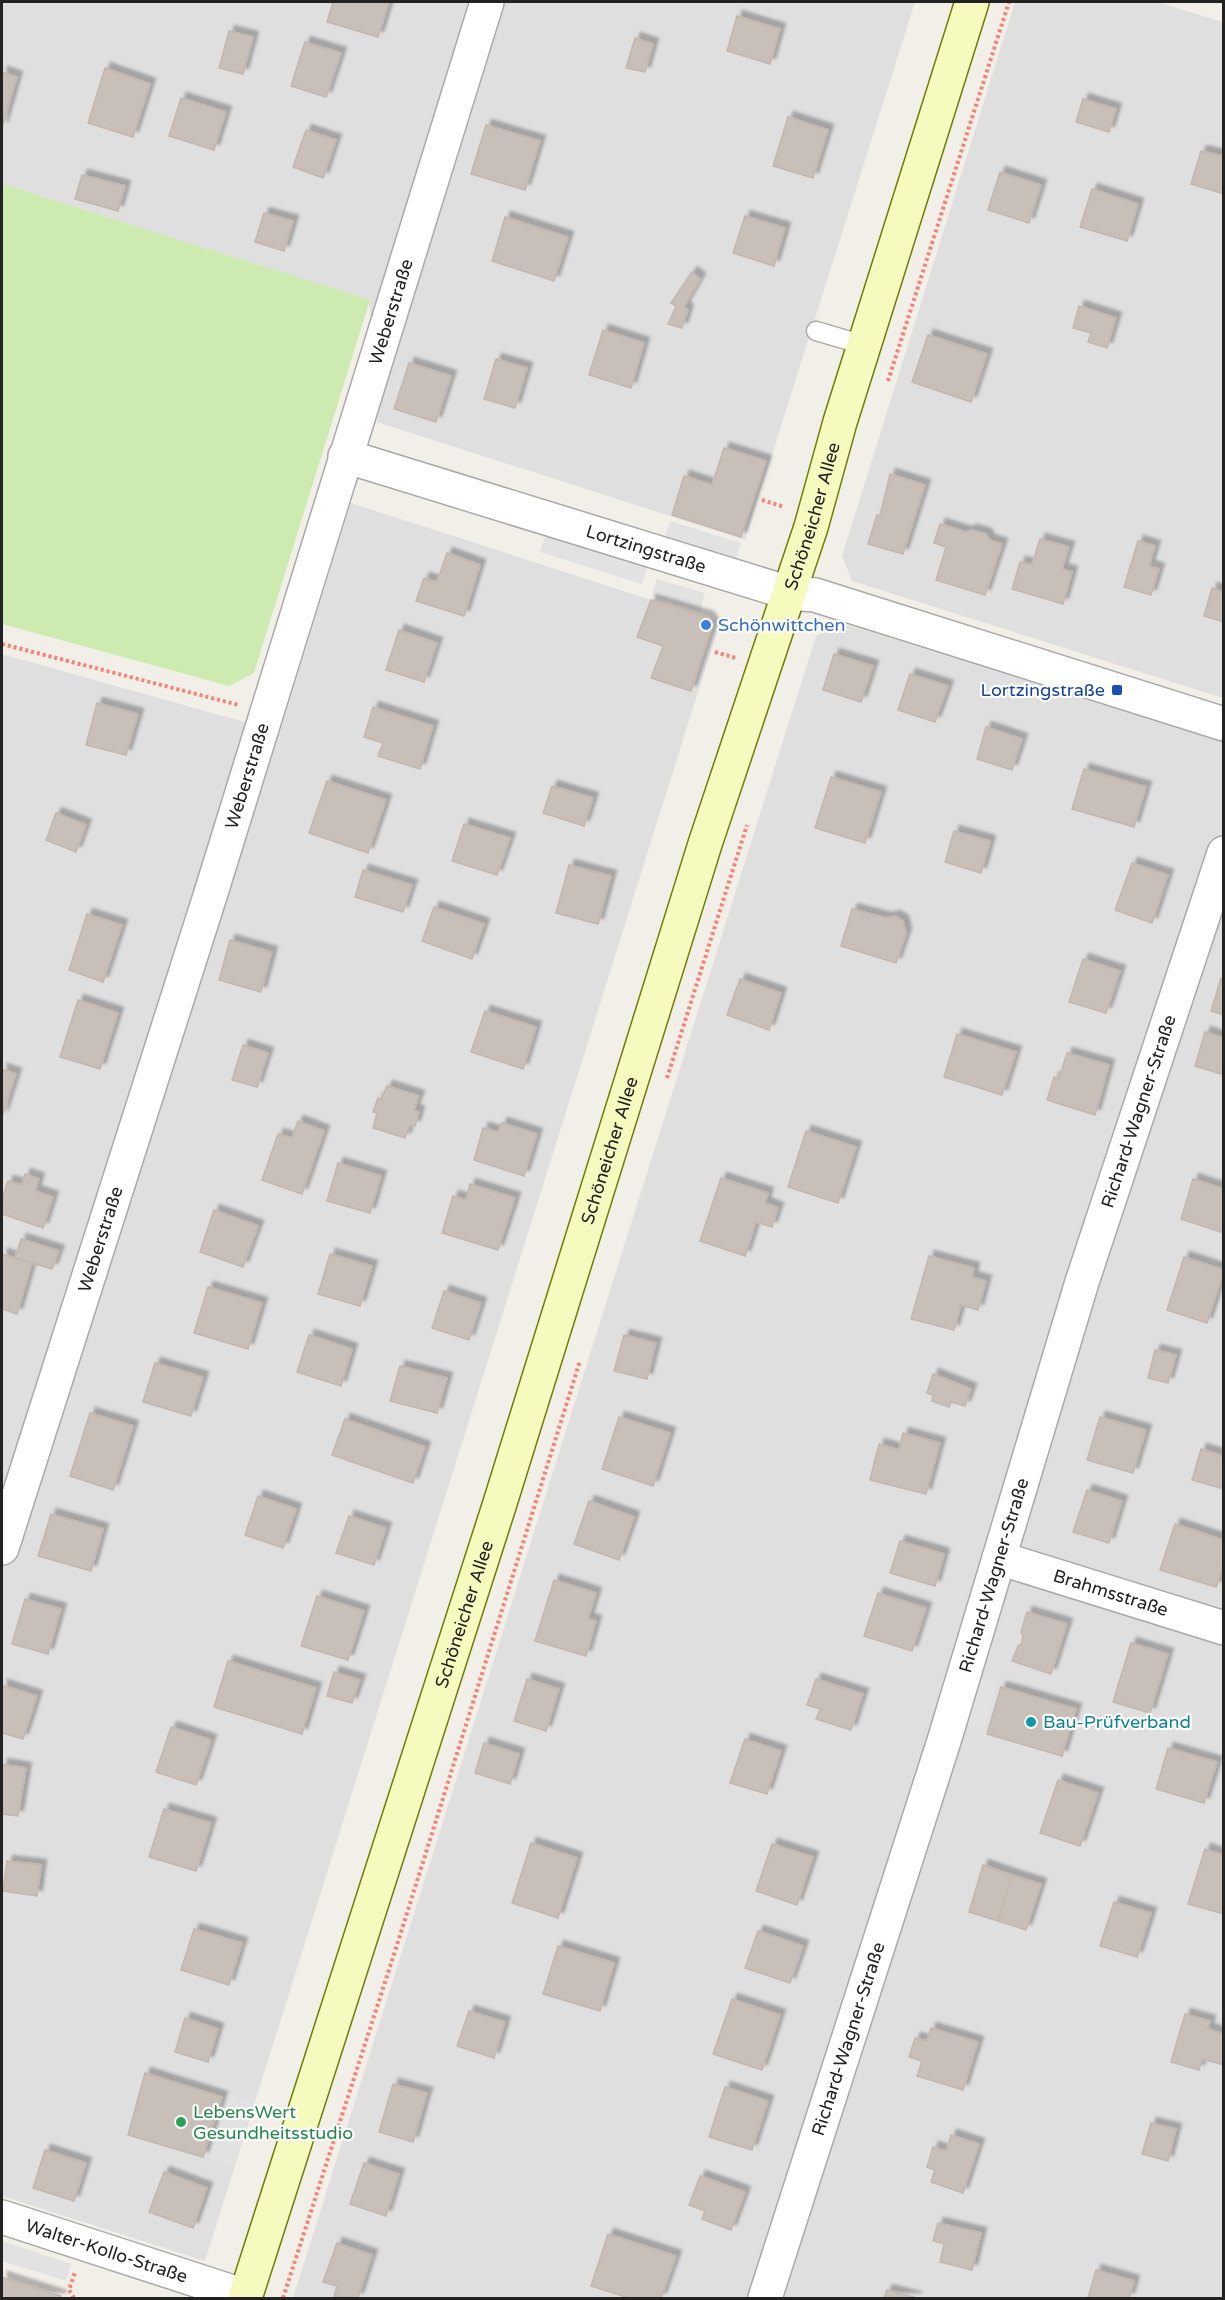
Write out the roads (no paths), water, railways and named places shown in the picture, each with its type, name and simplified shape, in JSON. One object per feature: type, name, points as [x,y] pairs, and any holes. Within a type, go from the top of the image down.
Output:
[{"type":"street","name":"Weberstraße","points":[[2,1548],[268,712],[345,456],[487,2]]},
{"type":"street","name":"Schöneicher Allee","points":[[245,2297],[500,1503],[705,844],[789,593],[972,2]]},
{"type":"street","name":"Lortzingstraße","points":[[345,456],[789,593],[815,595],[1224,724]]},
{"type":"street","name":"Richard-Wagner-Straße","points":[[765,2298],[944,1741],[1082,1282],[1224,853]]},
{"type":"street","name":"Brahmsstraße","points":[[999,1558],[1224,1628]]},
{"type":"street","name":"Walter-Kollo-Straße","points":[[2,2217],[245,2297]]},
{"type":"lane","points":[[816,331],[864,345]]},
{"type":"place","name":"Schönwittchen","points":[[706,625]]},
{"type":"place","name":"Lortzingstraße","points":[[1117,690]]},
{"type":"place","name":"Bau-Prüfverband","points":[[1031,1722]]},
{"type":"place","name":"LebensWert Gesundheitsstudio","points":[[181,2122]]}]
